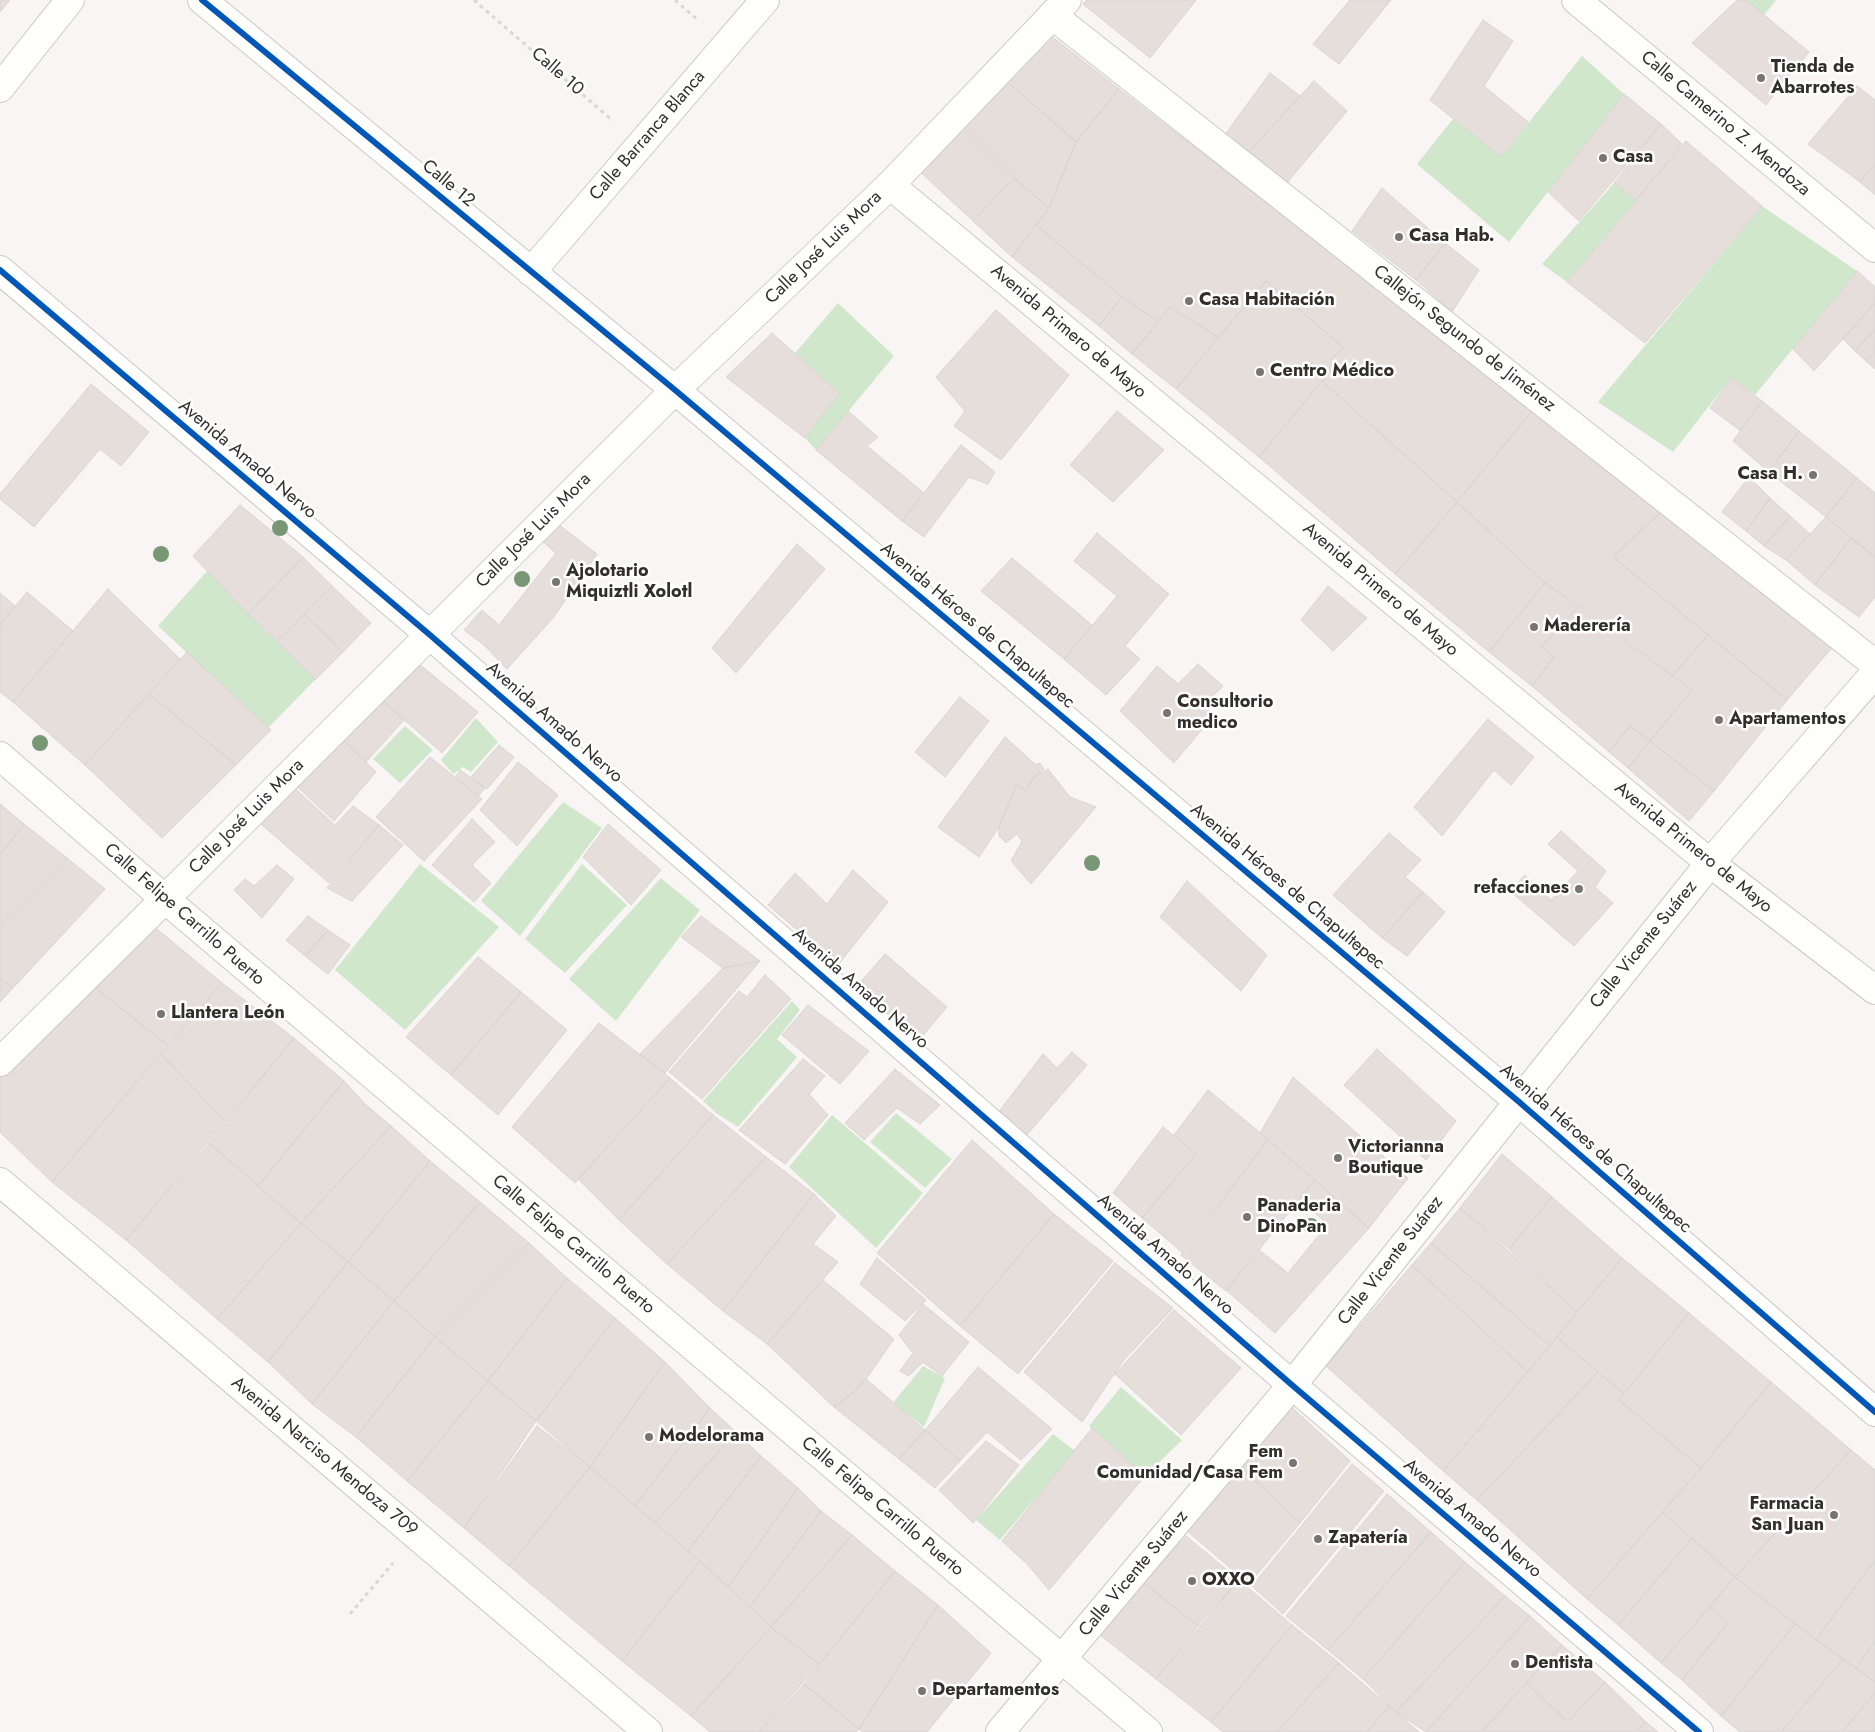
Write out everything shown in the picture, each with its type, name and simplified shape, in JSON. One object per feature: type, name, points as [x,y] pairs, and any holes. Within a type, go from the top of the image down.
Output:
[{"type":"street","points":[[0,88],[70,0]]},
{"type":"street","name":"Calle 12","points":[[202,0],[675,390]]},
{"type":"street","name":"Calle Barranca Blanca","points":[[531,272],[765,0]]},
{"type":"street","name":"Calle Camerino Z. Mendoza","points":[[1576,0],[1875,248]]},
{"type":"street","name":"Calle José Luis Mora","points":[[0,1062],[675,390],[890,185],[1060,7]]},
{"type":"street","name":"Callejón Segundo de Jiménez","points":[[1060,7],[1875,664]]},
{"type":"street","name":"Avenida Primero de Mayo","points":[[890,185],[1710,864],[1875,990]]},
{"type":"street","name":"Avenida Amado Nervo","points":[[0,270],[430,635],[1292,1386],[1699,1732]]},
{"type":"street","name":"Avenida Héroes de Chapultepec","points":[[675,390],[1518,1101],[1875,1412]]},
{"type":"street","name":"Calle Vicente Suárez","points":[[1000,1732],[1292,1386],[1518,1101],[1710,864],[1875,674]]},
{"type":"street","name":"Calle Felipe Carrillo Puerto","points":[[0,756],[165,899],[1148,1732]]},
{"type":"street","name":"Avenida Narciso Mendoza 709","points":[[0,1182],[648,1732]]},
{"type":"path","points":[[350,1614],[390,1566]]},
{"type":"green space","points":[[1746,0],[1776,0],[1764,15]]},
{"type":"green space","points":[[1582,56],[1624,94],[1509,242],[1417,164],[1453,119],[1502,156]]},
{"type":"green space","points":[[1614,183],[1636,200],[1567,282],[1542,264]]},
{"type":"green space","points":[[1762,206],[1857,271],[1755,395],[1731,378],[1673,452],[1598,402]]},
{"type":"green space","points":[[838,303],[894,356],[816,450],[805,438],[839,393],[795,353]]},
{"type":"green space","points":[[207,571],[315,680],[268,728],[158,626]]},
{"type":"green space","points":[[476,718],[498,742],[471,772],[463,767],[453,774],[441,760]]},
{"type":"green space","points":[[405,726],[433,750],[400,783],[373,759]]},
{"type":"green space","points":[[563,802],[602,828],[520,936],[481,901]]},
{"type":"green space","points":[[420,864],[499,927],[405,1030],[335,970]]},
{"type":"green space","points":[[582,864],[627,905],[565,973],[525,939]]},
{"type":"green space","points":[[661,878],[700,910],[616,1021],[569,979]]},
{"type":"green space","points":[[792,1001],[800,1010],[777,1039],[797,1057],[738,1127],[716,1113],[703,1101]]},
{"type":"green space","points":[[896,1113],[952,1159],[925,1188],[870,1142]]},
{"type":"green space","points":[[832,1115],[923,1193],[876,1248],[789,1167]]},
{"type":"green space","points":[[923,1366],[945,1378],[924,1427],[893,1403]]},
{"type":"green space","points":[[1121,1387],[1182,1440],[1145,1476],[1089,1426]]},
{"type":"green space","points":[[1053,1434],[1075,1451],[1000,1540],[976,1520]]},
{"type":"building","points":[[0,0],[10,0],[0,12]]},
{"type":"building","points":[[1087,0],[1196,0],[1150,58],[1083,4]]},
{"type":"building","points":[[1350,0],[1391,0],[1339,64],[1313,44]]},
{"type":"building","name":"Tienda de Abarrotes","points":[[1737,0],[1746,0],[1809,52],[1766,105],[1692,43]]},
{"type":"building","points":[[1483,20],[1513,41],[1484,86],[1528,122],[1501,157],[1430,100]]},
{"type":"building","points":[[1045,31],[1119,89],[1076,142],[1001,76]]},
{"type":"building","points":[[1270,73],[1300,96],[1247,154],[1224,136]]},
{"type":"building","points":[[1001,76],[1076,142],[1049,208],[1014,178],[959,123]]},
{"type":"building","points":[[1314,81],[1347,111],[1286,184],[1247,154]]},
{"type":"building","points":[[1857,86],[1875,100],[1875,164],[1860,182],[1808,144]]},
{"type":"building","name":"Casa Habitación","points":[[1119,89],[1534,409],[1457,502],[1322,381],[1336,364],[1332,358],[1344,348],[1266,281],[1218,337],[1170,307],[1158,322],[1119,294],[1036,225],[1049,208],[1076,142]]},
{"type":"building","name":"Casa","points":[[1624,94],[1661,124],[1579,221],[1548,192]]},
{"type":"building","points":[[959,123],[1014,178],[973,221],[916,168]]},
{"type":"building","points":[[1661,124],[1682,144],[1636,200],[1614,183]]},
{"type":"building","points":[[1686,141],[1762,206],[1645,343],[1567,282]]},
{"type":"building","points":[[1875,164],[1875,195],[1860,182]]},
{"type":"building","points":[[1014,178],[1049,208],[1012,257],[973,221]]},
{"type":"building","name":"Casa Hab.","points":[[1382,188],[1445,243],[1416,280],[1352,231]]},
{"type":"building","points":[[1036,225],[1122,297],[1099,326],[1012,257]]},
{"type":"building","points":[[1445,243],[1479,270],[1452,312],[1416,280]]},
{"type":"building","points":[[1857,271],[1875,287],[1875,303],[1814,371],[1793,349]]},
{"type":"building","name":"Centro Médico","points":[[1266,281],[1344,348],[1332,358],[1336,364],[1259,457],[1176,389]]},
{"type":"building","points":[[1122,297],[1158,322],[1132,354],[1099,326]]},
{"type":"building","points":[[1875,303],[1875,329],[1855,351],[1843,339]]},
{"type":"building","name":"Casa Habitación","points":[[1170,307],[1218,337],[1176,389],[1132,354]]},
{"type":"building","points":[[996,310],[1069,375],[1001,460],[954,426],[965,411],[936,377]]},
{"type":"building","points":[[1875,329],[1875,351],[1866,361],[1855,351]]},
{"type":"building","points":[[772,333],[839,393],[805,438],[726,377]]},
{"type":"building","points":[[1875,351],[1875,369],[1866,361]]},
{"type":"building","points":[[1731,378],[1762,401],[1741,431],[1710,408]]},
{"type":"building","points":[[1322,381],[1457,502],[1395,574],[1259,457]]},
{"type":"building","points":[[91,384],[149,432],[121,466],[100,449],[34,527],[0,499],[0,494]]},
{"type":"building","points":[[1762,401],[1799,431],[1769,472],[1733,441]]},
{"type":"building","points":[[1534,409],[1664,509],[1613,557],[1708,635],[1672,676],[1545,583],[1457,502]]},
{"type":"building","points":[[848,411],[878,437],[867,446],[924,493],[902,521],[816,450]]},
{"type":"building","points":[[1117,411],[1164,450],[1113,502],[1070,465]]},
{"type":"building","name":"Casa H.","points":[[1799,431],[1857,478],[1826,517],[1769,472]]},
{"type":"building","points":[[961,445],[995,472],[988,484],[969,477],[924,537],[902,521]]},
{"type":"building","points":[[1749,477],[1770,498],[1746,531],[1722,512]]},
{"type":"building","points":[[1857,478],[1875,493],[1875,557],[1826,517]]},
{"type":"building","points":[[1770,498],[1790,516],[1764,546],[1746,531]]},
{"type":"building","points":[[1457,502],[1545,583],[1489,652],[1395,574]]},
{"type":"building","points":[[240,505],[303,557],[248,614],[193,556]]},
{"type":"building","points":[[1664,509],[1836,643],[1787,700],[1613,557]]},
{"type":"building","points":[[1790,516],[1810,534],[1786,560],[1764,546]]},
{"type":"building","points":[[1826,517],[1851,538],[1815,585],[1786,560]]},
{"type":"building","name":"Ajolotario Miquiztli Xolotl","points":[[559,525],[597,554],[553,618],[507,669],[484,645],[464,630],[482,610],[499,625],[556,553],[543,542]]},
{"type":"building","points":[[1097,533],[1169,594],[1125,646],[1140,659],[1106,695],[1064,659],[1117,596],[1074,561]]},
{"type":"building","points":[[1851,538],[1875,557],[1875,597],[1859,617],[1815,585]]},
{"type":"building","points":[[797,544],[825,569],[736,673],[712,648]]},
{"type":"building","points":[[303,557],[332,586],[277,642],[248,614]]},
{"type":"building","points":[[1012,558],[1092,625],[1064,659],[981,591]]},
{"type":"building","name":"Maderería","points":[[1545,583],[1579,606],[1541,647],[1554,657],[1532,686],[1489,652]]},
{"type":"building","points":[[332,586],[371,623],[343,652],[304,614]]},
{"type":"building","points":[[1328,586],[1367,618],[1333,651],[1301,620]]},
{"type":"building","points":[[108,589],[180,659],[85,765],[13,702]]},
{"type":"building","points":[[27,592],[73,631],[13,702],[0,692],[0,625]]},
{"type":"building","points":[[0,593],[15,606],[0,625]]},
{"type":"building","points":[[1579,606],[1692,690],[1650,741],[1630,726],[1609,752],[1532,686],[1554,657],[1541,647]]},
{"type":"building","points":[[304,614],[343,652],[315,680],[277,642]]},
{"type":"building","name":"Apartamentos","points":[[1708,635],[1787,700],[1714,791],[1650,741],[1692,690],[1672,676]]},
{"type":"building","points":[[187,652],[271,730],[236,765],[149,694]]},
{"type":"building","points":[[413,659],[478,712],[442,753],[377,696]]},
{"type":"building","name":"Consultorio medico","points":[[1198,664],[1223,686],[1204,705],[1214,715],[1174,763],[1120,711],[1157,666],[1178,684]]},
{"type":"building","points":[[149,694],[236,765],[162,838],[85,765]]},
{"type":"building","points":[[377,696],[404,720],[366,762],[336,733]]},
{"type":"building","points":[[960,697],[989,721],[945,777],[915,752]]},
{"type":"building","points":[[1488,719],[1534,757],[1511,785],[1494,770],[1442,836],[1414,807]]},
{"type":"building","points":[[1630,726],[1650,741],[1628,768],[1609,752]]},
{"type":"building","points":[[336,733],[376,772],[334,821],[291,781]]},
{"type":"building","points":[[1005,737],[1036,765],[1040,763],[1044,769],[1035,776],[1025,791],[1017,784],[999,827],[979,857],[938,827]]},
{"type":"building","points":[[1650,741],[1714,791],[1689,821],[1628,768]]},
{"type":"building","points":[[499,745],[514,757],[487,789],[471,777]]},
{"type":"building","points":[[430,757],[482,799],[424,861],[376,817]]},
{"type":"building","points":[[518,762],[558,795],[517,846],[480,810]]},
{"type":"building","points":[[1048,769],[1070,797],[1096,807],[1031,884],[1011,861],[1022,841],[1017,834],[1006,843],[999,836],[999,827],[1017,784],[1025,791],[1035,776]]},
{"type":"building","points":[[460,770],[485,788],[478,796],[455,778]]},
{"type":"building","points":[[289,783],[335,825],[353,806],[379,825],[329,883],[254,818]]},
{"type":"building","points":[[0,804],[24,824],[0,855]]},
{"type":"building","points":[[472,819],[495,842],[472,865],[491,883],[474,902],[432,865]]},
{"type":"building","points":[[24,824],[67,858],[0,925],[0,855]]},
{"type":"building","points":[[608,824],[661,870],[631,905],[583,857]]},
{"type":"building","points":[[379,825],[403,845],[352,901],[327,888]]},
{"type":"building","name":"refacciones","points":[[1561,831],[1606,871],[1595,887],[1613,903],[1574,946],[1510,891],[1525,875],[1551,900],[1578,871],[1548,844]]},
{"type":"building","points":[[1389,833],[1421,860],[1405,877],[1423,892],[1382,938],[1333,895]]},
{"type":"building","points":[[67,858],[105,889],[13,988],[0,978],[0,925]]},
{"type":"building","points":[[277,865],[294,879],[262,918],[234,890],[245,879],[254,886]]},
{"type":"building","points":[[853,870],[888,902],[838,965],[768,905],[795,873],[827,904]]},
{"type":"building","points":[[1187,881],[1267,955],[1241,991],[1160,917]]},
{"type":"building","points":[[1423,892],[1445,912],[1407,956],[1382,938]]},
{"type":"building","points":[[308,916],[328,930],[305,956],[286,940]]},
{"type":"building","points":[[701,916],[760,961],[723,968],[681,937]]},
{"type":"building","name":"Llantera León","points":[[151,924],[222,983],[167,1045],[87,981]]},
{"type":"building","points":[[328,930],[350,945],[328,974],[305,956]]},
{"type":"building","points":[[885,954],[947,1007],[919,1040],[857,986]]},
{"type":"building","points":[[478,957],[521,992],[451,1075],[406,1037]]},
{"type":"building","points":[[760,961],[665,1073],[640,1054],[723,968]]},
{"type":"building","points":[[765,975],[791,999],[702,1099],[669,1072],[739,991],[747,997]]},
{"type":"building","points":[[0,978],[13,988],[0,1002]]},
{"type":"building","points":[[87,981],[167,1045],[52,1182],[0,1132],[0,1063]]},
{"type":"building","points":[[222,983],[294,1038],[225,1121],[161,1054]]},
{"type":"building","points":[[521,992],[567,1030],[498,1115],[451,1075]]},
{"type":"building","points":[[808,1005],[869,1051],[840,1084],[782,1035]]},
{"type":"building","points":[[599,1023],[670,1078],[575,1183],[512,1127]]},
{"type":"building","points":[[294,1038],[344,1081],[258,1186],[209,1143]]},
{"type":"building","points":[[1377,1049],[1456,1121],[1426,1160],[1344,1085]]},
{"type":"building","points":[[1072,1052],[1087,1065],[1025,1137],[997,1114],[1043,1054],[1057,1068]]},
{"type":"building","points":[[161,1054],[225,1121],[126,1240],[52,1182]]},
{"type":"building","points":[[803,1059],[825,1076],[809,1094],[828,1115],[785,1164],[739,1130]]},
{"type":"building","points":[[895,1069],[940,1105],[920,1124],[897,1108],[864,1140],[845,1123]]},
{"type":"building","name":"Victorianna Boutique","points":[[1293,1077],[1408,1178],[1369,1228],[1260,1133]]},
{"type":"building","points":[[670,1078],[713,1115],[619,1220],[578,1179]]},
{"type":"building","points":[[344,1081],[365,1104],[391,1126],[301,1223],[258,1186]]},
{"type":"building","points":[[1208,1090],[1268,1139],[1184,1254],[1142,1218],[1196,1154],[1174,1135]]},
{"type":"building","points":[[713,1115],[766,1157],[667,1264],[619,1220]]},
{"type":"building","points":[[391,1126],[430,1161],[348,1262],[301,1223]]},
{"type":"building","points":[[1163,1127],[1196,1154],[1142,1218],[1113,1193]]},
{"type":"building","name":"Panaderia DinoPan","points":[[1268,1139],[1315,1180],[1226,1291],[1181,1255]]},
{"type":"building","points":[[972,1140],[1054,1214],[960,1326],[877,1253]]},
{"type":"building","points":[[209,1143],[301,1223],[217,1319],[126,1240]]},
{"type":"building","points":[[1502,1154],[1552,1197],[1509,1249],[1460,1208]]},
{"type":"building","points":[[766,1157],[814,1194],[723,1311],[667,1264]]},
{"type":"building","points":[[430,1161],[480,1202],[394,1301],[348,1262]]},
{"type":"building","points":[[1315,1180],[1369,1228],[1275,1333],[1226,1290],[1258,1249],[1288,1273],[1328,1224],[1299,1200]]},
{"type":"building","points":[[814,1194],[836,1216],[813,1244],[838,1262],[767,1344],[723,1311]]},
{"type":"building","points":[[1552,1197],[1622,1258],[1577,1312],[1509,1249]]},
{"type":"building","points":[[480,1202],[529,1243],[435,1337],[394,1301]]},
{"type":"building","points":[[1460,1208],[1577,1312],[1550,1346],[1431,1243]]},
{"type":"building","points":[[1054,1214],[1113,1261],[1018,1374],[960,1326]]},
{"type":"building","points":[[301,1223],[348,1262],[268,1362],[217,1319]]},
{"type":"building","points":[[529,1243],[567,1278],[488,1381],[435,1337]]},
{"type":"building","points":[[1431,1243],[1550,1346],[1528,1372],[1412,1265]]},
{"type":"building","points":[[877,1258],[926,1300],[905,1321],[860,1284]]},
{"type":"building","points":[[1622,1258],[1689,1313],[1624,1394],[1557,1337]]},
{"type":"building","points":[[348,1262],[394,1301],[312,1404],[268,1362]]},
{"type":"building","points":[[1115,1263],[1173,1308],[1123,1361],[1082,1422],[1024,1372]]},
{"type":"building","points":[[1412,1265],[1528,1372],[1443,1471],[1326,1366]]},
{"type":"building","points":[[567,1278],[615,1318],[536,1421],[488,1381]]},
{"type":"building","points":[[823,1280],[894,1339],[866,1379],[854,1392],[834,1407],[767,1344]]},
{"type":"building","points":[[394,1301],[435,1337],[356,1437],[312,1404]]},
{"type":"building","points":[[923,1304],[969,1342],[942,1376],[923,1362],[909,1376],[900,1371],[913,1353],[899,1335]]},
{"type":"building","points":[[1174,1310],[1241,1368],[1181,1435],[1115,1374]]},
{"type":"building","points":[[1689,1313],[1771,1382],[1701,1468],[1619,1400]]},
{"type":"building","points":[[615,1318],[665,1362],[590,1467],[536,1421]]},
{"type":"building","points":[[435,1337],[488,1381],[407,1481],[356,1437]]},
{"type":"building","points":[[1557,1337],[1598,1372],[1477,1500],[1443,1471]]},
{"type":"building","name":"Modelorama","points":[[665,1362],[710,1408],[635,1506],[590,1467]]},
{"type":"building","points":[[978,1367],[1052,1429],[1021,1460],[987,1432],[960,1461],[925,1430]]},
{"type":"building","points":[[1598,1372],[1624,1394],[1619,1400],[1701,1468],[1587,1599],[1477,1500]]},
{"type":"building","points":[[866,1379],[925,1430],[899,1459],[834,1407],[854,1392]]},
{"type":"building","points":[[488,1381],[536,1421],[464,1528],[407,1481]]},
{"type":"building","points":[[1771,1382],[1851,1450],[1735,1577],[1662,1512],[1701,1468]]},
{"type":"building","name":"Fem Comunidad/Casa Fem","points":[[1284,1400],[1350,1461],[1300,1523],[1234,1460]]},
{"type":"building","points":[[710,1408],[736,1432],[655,1523],[635,1506]]},
{"type":"building","points":[[537,1426],[590,1467],[509,1566],[464,1528]]},
{"type":"building","points":[[1092,1428],[1145,1476],[1049,1590],[1028,1565],[1002,1541]]},
{"type":"building","points":[[925,1430],[960,1461],[935,1488],[899,1459]]},
{"type":"building","points":[[736,1432],[761,1456],[688,1551],[655,1523]]},
{"type":"building","points":[[986,1441],[1019,1465],[973,1523],[939,1490]]},
{"type":"building","name":"Farmacia San Juan","points":[[1851,1450],[1875,1470],[1875,1560],[1816,1640],[1735,1577]]},
{"type":"building","points":[[761,1456],[798,1488],[728,1587],[688,1551]]},
{"type":"building","name":"Zapatería","points":[[1352,1464],[1384,1491],[1283,1614],[1252,1586]]},
{"type":"building","points":[[1239,1465],[1300,1523],[1249,1584],[1187,1531]]},
{"type":"building","points":[[590,1467],[700,1561],[622,1661],[509,1566]]},
{"type":"building","points":[[798,1488],[821,1511],[750,1607],[728,1587]]},
{"type":"building","points":[[1387,1494],[1431,1532],[1328,1650],[1286,1616]]},
{"type":"building","points":[[821,1511],[852,1535],[771,1627],[750,1607]]},
{"type":"building","points":[[1662,1512],[1692,1538],[1618,1625],[1587,1599]]},
{"type":"building","points":[[1431,1532],[1465,1562],[1363,1679],[1328,1650]]},
{"type":"building","points":[[852,1535],[895,1571],[819,1664],[771,1627]]},
{"type":"building","name":"OXXO","points":[[1186,1536],[1239,1580],[1198,1626],[1144,1583]]},
{"type":"building","points":[[1692,1538],[1735,1577],[1661,1663],[1618,1625]]},
{"type":"building","points":[[1875,1560],[1875,1641],[1856,1668],[1816,1640]]},
{"type":"building","points":[[700,1561],[771,1627],[691,1716],[622,1661]]},
{"type":"building","points":[[1465,1562],[1505,1596],[1396,1712],[1363,1679]]},
{"type":"building","points":[[895,1571],[938,1605],[859,1729],[804,1684]]},
{"type":"building","points":[[1735,1577],[1795,1624],[1721,1716],[1682,1680],[1727,1624],[1710,1607]]},
{"type":"building","points":[[1239,1580],[1292,1625],[1211,1722],[1156,1679]]},
{"type":"building","points":[[1144,1583],[1198,1626],[1156,1679],[1100,1635]]},
{"type":"building","points":[[1505,1596],[1530,1616],[1426,1732],[1396,1712]]},
{"type":"building","name":"Departamentos","points":[[938,1605],[991,1653],[927,1732],[863,1732],[859,1729]]},
{"type":"building","points":[[1710,1607],[1727,1624],[1682,1680],[1661,1663]]},
{"type":"building","name":"Dentista","points":[[1530,1616],[1562,1645],[1481,1732],[1426,1732]]},
{"type":"building","points":[[1795,1624],[1843,1659],[1781,1732],[1740,1732],[1721,1716]]},
{"type":"building","points":[[1292,1625],[1339,1663],[1277,1732],[1223,1732],[1211,1722]]},
{"type":"building","points":[[771,1627],[819,1664],[759,1732],[710,1732],[691,1716]]},
{"type":"building","points":[[1875,1641],[1875,1682],[1856,1668]]},
{"type":"building","points":[[1562,1645],[1605,1682],[1568,1722],[1526,1683]]},
{"type":"building","points":[[1843,1659],[1875,1682],[1875,1693],[1842,1732],[1781,1732]]},
{"type":"building","points":[[1339,1663],[1389,1706],[1367,1732],[1277,1732]]},
{"type":"building","points":[[1605,1682],[1646,1722],[1636,1732],[1481,1732],[1526,1683],[1568,1722]]},
{"type":"building","points":[[804,1684],[859,1729],[856,1732],[760,1732]]},
{"type":"building","points":[[1875,1693],[1875,1732],[1842,1732]]},
{"type":"building","points":[[1389,1706],[1396,1712],[1419,1732],[1367,1732]]},
{"type":"building","points":[[1646,1722],[1658,1732],[1636,1732]]},
{"type":"cycle path","points":[[202,0],[675,390],[1518,1101],[1875,1412]]},
{"type":"cycle path","points":[[0,270],[430,635],[1292,1385],[1699,1732]]},
{"type":"place","name":"Tienda de Abarrotes","points":[[1761,78]]},
{"type":"place","name":"Casa","points":[[1603,158]]},
{"type":"place","name":"Casa Hab.","points":[[1399,237]]},
{"type":"place","name":"Casa Habitación","points":[[1189,301]]},
{"type":"place","name":"Centro Médico","points":[[1260,372]]},
{"type":"place","name":"Casa H.","points":[[1813,475]]},
{"type":"place","name":"Ajolotario Miquiztli Xolotl","points":[[556,582]]},
{"type":"place","name":"Maderería","points":[[1534,627]]},
{"type":"place","name":"Consultorio medico","points":[[1167,713]]},
{"type":"place","name":"Apartamentos","points":[[1719,720]]},
{"type":"place","name":"refacciones","points":[[1579,889]]},
{"type":"place","name":"Llantera León","points":[[161,1014]]},
{"type":"place","name":"Victorianna Boutique","points":[[1338,1158]]},
{"type":"place","name":"Panaderia DinoPan","points":[[1247,1217]]},
{"type":"place","name":"Modelorama","points":[[649,1437]]},
{"type":"place","name":"Fem Comunidad/Casa Fem","points":[[1293,1463]]},
{"type":"place","name":"Farmacia San Juan","points":[[1834,1515]]},
{"type":"place","name":"Zapatería","points":[[1318,1539]]},
{"type":"place","name":"OXXO","points":[[1192,1581]]},
{"type":"place","name":"Dentista","points":[[1515,1664]]},
{"type":"place","name":"Departamentos","points":[[922,1691]]}]
